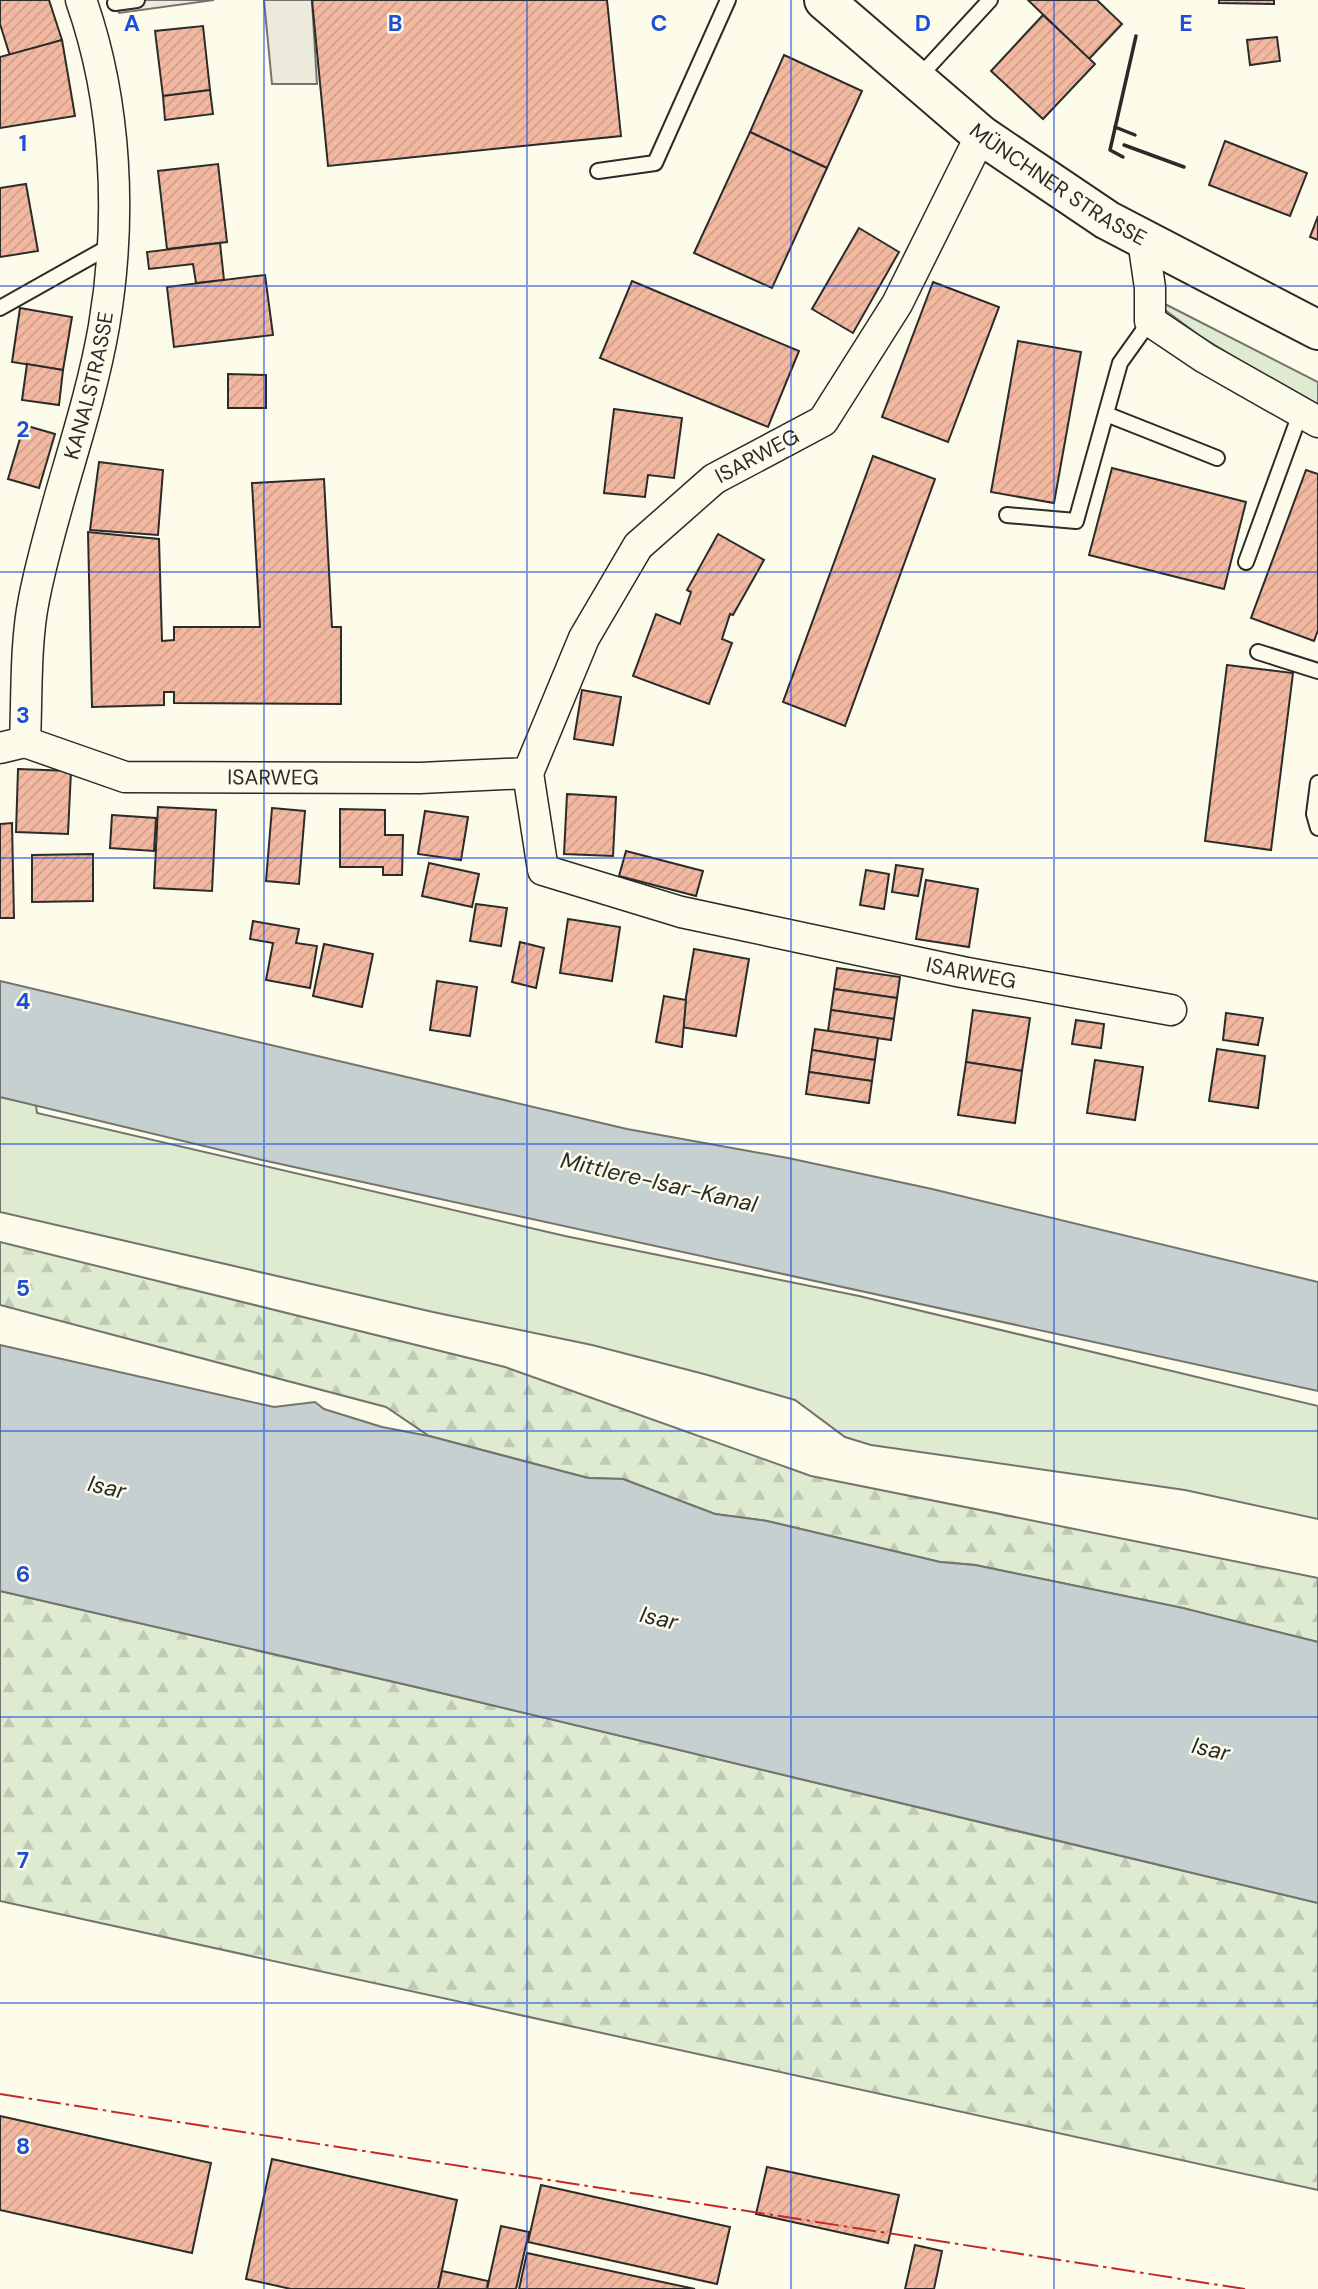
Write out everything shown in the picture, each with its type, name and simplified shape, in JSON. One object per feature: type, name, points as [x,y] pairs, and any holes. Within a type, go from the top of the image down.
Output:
[{"type":"main road","name":"MÜNCHNER STRASSE","points":[[824,0],[981,135],[1107,220],[1318,330]]},
{"type":"street","name":"KANALSTRASSE","points":[[12,745],[33,601],[103,327],[113,244],[110,122],[90,25],[81,0]]},
{"type":"street","name":"ISARWEG","points":[[981,135],[897,303],[823,421],[714,479],[638,546],[584,638],[528,774],[543,870],[681,912],[962,972],[1171,1010]]},
{"type":"street","points":[[1143,240],[1150,288],[1150,321],[1205,358],[1309,418]]},
{"type":"street","name":"ISARWEG","points":[[12,745],[125,778],[420,778],[528,774]]},
{"type":"lane","points":[[115,3],[137,0]]},
{"type":"lane","points":[[598,171],[655,163],[728,0]]},
{"type":"lane","points":[[917,79],[990,0]]},
{"type":"lane","points":[[0,308],[113,244]]},
{"type":"lane","points":[[1007,515],[1076,520],[1120,363],[1150,321]]},
{"type":"lane","points":[[1106,414],[1217,458]]},
{"type":"lane","points":[[1247,562],[1309,418]]},
{"type":"lane","points":[[1258,652],[1318,671]]},
{"type":"lane","points":[[1318,783],[1314,814],[1318,828]]},
{"type":"green space","points":[[1163,303],[1318,382],[1318,408],[1200,336],[1161,307]]},
{"type":"green space","points":[[0,1097],[36,1105],[37,1113],[565,1236],[859,1296],[1318,1406],[1318,1519],[1185,1490],[871,1445],[845,1437],[795,1400],[704,1374],[592,1345],[433,1312],[0,1212]]},
{"type":"green space","points":[[0,1242],[505,1367],[811,1476],[1318,1578],[1318,1642],[1182,1608],[975,1565],[940,1562],[767,1521],[715,1514],[623,1479],[588,1478],[429,1436],[386,1407],[0,1305]]},
{"type":"green space","points":[[0,1591],[429,1690],[1318,1903],[1318,2190],[0,1901]]},
{"type":"shaded area","points":[[114,0],[214,0],[119,13]]},
{"type":"shaded area","points":[[264,0],[316,0],[312,1],[317,84],[272,84]]},
{"type":"water","name":"Mittlere-Isar-Kanal","points":[[0,981],[627,1129],[788,1158],[932,1189],[1318,1282],[1318,1391],[262,1160],[0,1097]]},
{"type":"water","name":"Isar","points":[[0,1345],[274,1407],[315,1402],[324,1409],[382,1427],[429,1436],[588,1478],[623,1479],[715,1514],[767,1521],[940,1562],[975,1565],[1183,1608],[1318,1642],[1318,1903],[429,1690],[0,1591]]},
{"type":"building","points":[[0,0],[49,0],[62,40],[10,56],[0,24]]},
{"type":"building","points":[[312,0],[607,0],[621,136],[328,166]]},
{"type":"building","points":[[1028,0],[1097,0],[1122,24],[1089,59]]},
{"type":"building","points":[[1219,0],[1274,0],[1274,4],[1219,3]]},
{"type":"building","points":[[1043,15],[1095,64],[1043,119],[991,71]]},
{"type":"building","points":[[203,26],[210,90],[163,96],[155,31]]},
{"type":"building","points":[[1277,37],[1280,61],[1250,65],[1247,40]]},
{"type":"building","points":[[62,40],[75,116],[0,128],[0,57]]},
{"type":"building","points":[[784,55],[862,91],[827,168],[750,132]]},
{"type":"building","points":[[210,90],[213,114],[165,120],[163,96]]},
{"type":"building","points":[[750,132],[827,168],[772,288],[694,253]]},
{"type":"building","points":[[1225,141],[1307,173],[1290,216],[1209,185]]},
{"type":"building","points":[[218,164],[227,242],[167,249],[158,171]]},
{"type":"building","points":[[26,184],[38,251],[0,257],[0,188]]},
{"type":"building","points":[[1318,216],[1318,240],[1310,237]]},
{"type":"building","points":[[859,228],[899,252],[853,333],[812,309]]},
{"type":"building","points":[[220,243],[224,280],[196,283],[193,264],[149,269],[147,252]]},
{"type":"building","points":[[265,275],[273,335],[174,347],[167,287]]},
{"type":"building","points":[[632,281],[799,351],[768,427],[600,358]]},
{"type":"building","points":[[933,282],[999,307],[948,442],[882,417]]},
{"type":"building","points":[[20,308],[72,317],[63,370],[12,362]]},
{"type":"building","points":[[1018,341],[1081,352],[1054,503],[991,492]]},
{"type":"building","points":[[27,364],[63,370],[59,405],[22,400]]},
{"type":"building","points":[[228,374],[266,375],[266,408],[228,408]]},
{"type":"building","points":[[614,409],[682,418],[674,478],[648,475],[645,497],[604,493]]},
{"type":"building","points":[[24,425],[55,434],[39,488],[8,479]]},
{"type":"building","points":[[873,456],[935,479],[845,726],[783,702]]},
{"type":"building","points":[[99,462],[163,470],[158,535],[90,530]]},
{"type":"building","points":[[1112,468],[1246,502],[1224,589],[1089,555]]},
{"type":"building","points":[[1306,470],[1318,474],[1318,630],[1314,641],[1251,618]]},
{"type":"building","points":[[324,479],[332,627],[341,627],[341,704],[174,703],[174,692],[164,692],[164,705],[92,707],[88,532],[159,539],[162,641],[174,640],[174,627],[260,627],[252,483]]},
{"type":"building","points":[[718,534],[764,560],[733,615],[730,614],[722,639],[732,643],[709,704],[633,676],[656,614],[680,624],[691,592],[687,590]]},
{"type":"building","points":[[1227,665],[1293,673],[1271,850],[1205,841]]},
{"type":"building","points":[[582,690],[621,697],[613,745],[574,739]]},
{"type":"building","points":[[18,769],[71,771],[68,834],[16,832]]},
{"type":"building","points":[[567,794],[616,797],[613,856],[564,854]]},
{"type":"building","points":[[158,807],[216,810],[212,891],[154,888]]},
{"type":"building","points":[[272,808],[305,811],[299,884],[266,881]]},
{"type":"building","points":[[340,809],[385,810],[385,835],[403,835],[402,875],[383,875],[383,867],[340,867]]},
{"type":"building","points":[[425,811],[468,817],[461,860],[418,854]]},
{"type":"building","points":[[112,815],[156,818],[154,851],[110,848]]},
{"type":"building","points":[[12,823],[14,918],[0,918],[0,824]]},
{"type":"building","points":[[626,851],[703,871],[696,896],[619,876]]},
{"type":"building","points":[[93,854],[93,901],[32,902],[32,855]]},
{"type":"building","points":[[429,863],[479,874],[472,907],[422,896]]},
{"type":"building","points":[[896,865],[923,869],[918,896],[892,892]]},
{"type":"building","points":[[866,870],[889,874],[884,909],[860,905]]},
{"type":"building","points":[[926,880],[978,889],[969,947],[916,939]]},
{"type":"building","points":[[476,904],[507,908],[501,946],[470,941]]},
{"type":"building","points":[[568,919],[620,927],[612,981],[560,973]]},
{"type":"building","points":[[253,921],[299,929],[296,943],[317,946],[310,988],[266,980],[273,943],[250,939]]},
{"type":"building","points":[[520,942],[544,948],[536,988],[512,982]]},
{"type":"building","points":[[324,944],[373,954],[362,1007],[313,996]]},
{"type":"building","points":[[694,949],[749,959],[736,1036],[681,1027]]},
{"type":"building","points":[[837,968],[900,977],[897,998],[834,989]]},
{"type":"building","points":[[437,981],[477,987],[470,1036],[430,1030]]},
{"type":"building","points":[[834,989],[897,998],[894,1019],[831,1010]]},
{"type":"building","points":[[664,996],[686,1000],[682,1047],[656,1042]]},
{"type":"building","points":[[831,1010],[894,1019],[891,1040],[828,1031]]},
{"type":"building","points":[[973,1010],[1030,1018],[1022,1071],[966,1062]]},
{"type":"building","points":[[1226,1013],[1263,1018],[1258,1045],[1223,1040]]},
{"type":"building","points":[[1076,1020],[1104,1024],[1101,1048],[1072,1044]]},
{"type":"building","points":[[815,1029],[878,1038],[875,1060],[812,1050]]},
{"type":"building","points":[[1217,1049],[1265,1056],[1258,1108],[1209,1101]]},
{"type":"building","points":[[812,1050],[875,1060],[872,1081],[809,1072]]},
{"type":"building","points":[[1095,1060],[1143,1067],[1135,1120],[1087,1113]]},
{"type":"building","points":[[966,1062],[1022,1071],[1015,1123],[958,1115]]},
{"type":"building","points":[[809,1072],[872,1081],[869,1103],[806,1094]]},
{"type":"building","points":[[0,2116],[211,2163],[192,2253],[0,2210]]},
{"type":"building","points":[[272,2159],[457,2200],[438,2289],[291,2289],[246,2279]]},
{"type":"building","points":[[767,2167],[899,2195],[888,2243],[756,2214]]},
{"type":"building","points":[[541,2185],[730,2227],[717,2284],[528,2242]]},
{"type":"building","points":[[501,2226],[529,2232],[516,2289],[487,2289]]},
{"type":"building","points":[[915,2245],[942,2251],[934,2289],[905,2289]]},
{"type":"building","points":[[527,2253],[695,2289],[519,2289]]},
{"type":"building","points":[[442,2271],[488,2281],[487,2289],[438,2289]]},
{"type":"wall","points":[[1123,157],[1110,150],[1136,36]]},
{"type":"wall","points":[[1115,127],[1135,135]]},
{"type":"wall","points":[[1124,145],[1184,167]]},
{"type":"power","points":[[0,2094],[1245,2289]]}]
